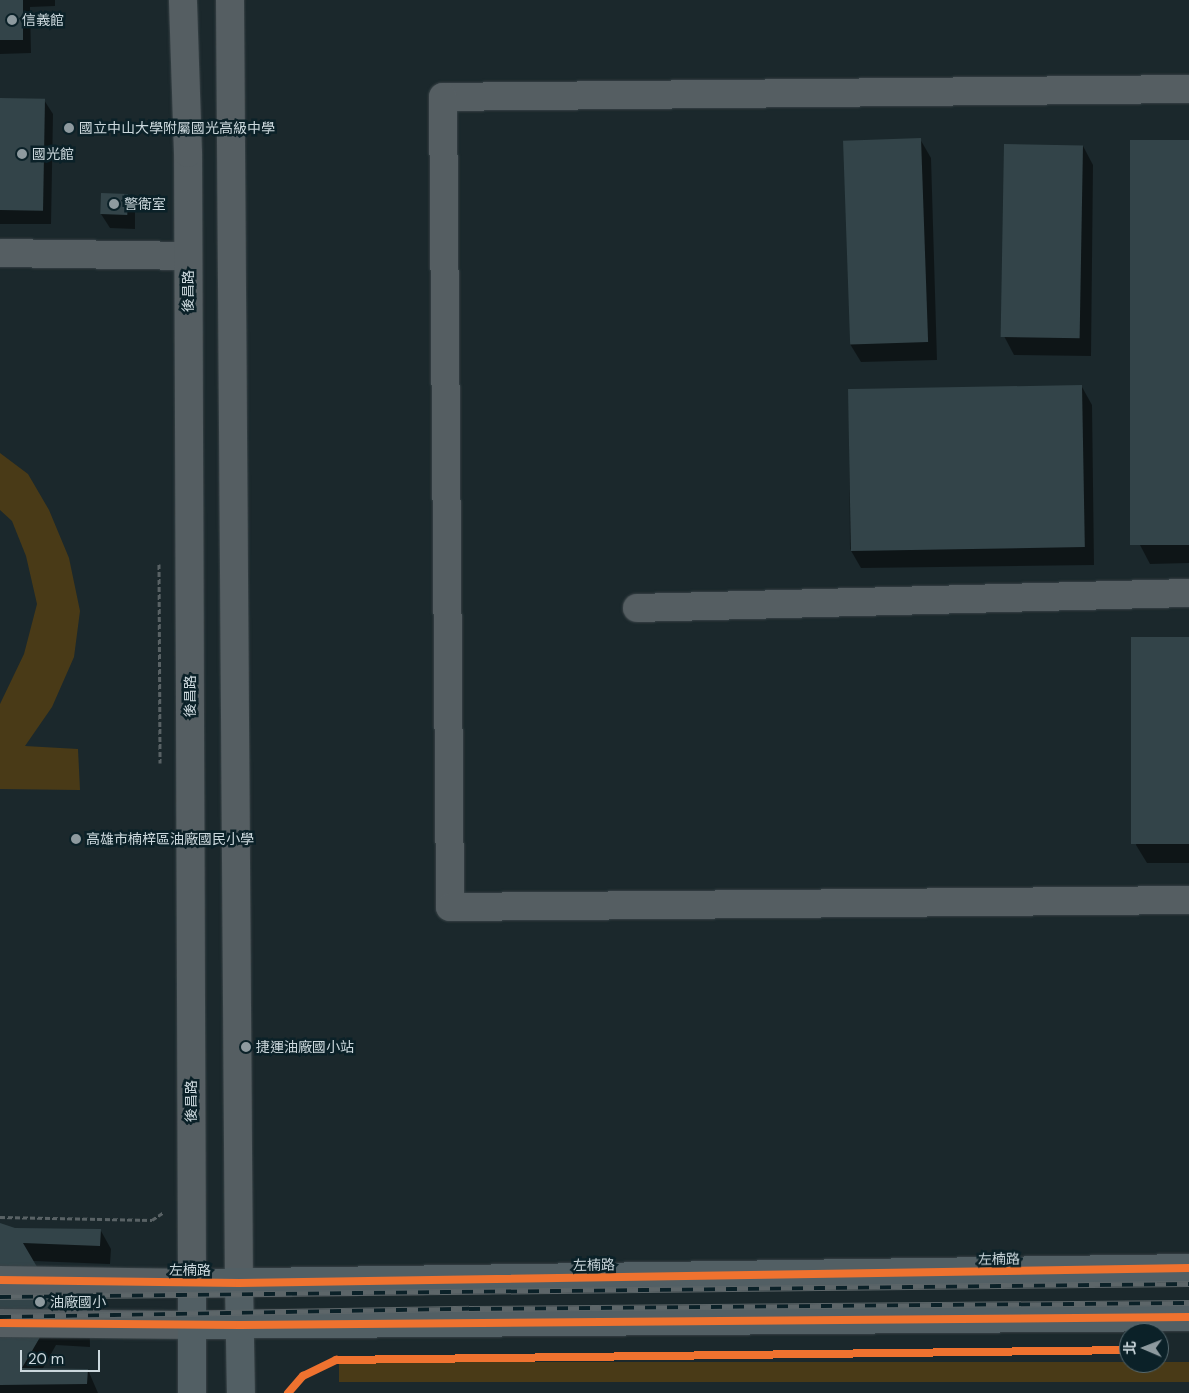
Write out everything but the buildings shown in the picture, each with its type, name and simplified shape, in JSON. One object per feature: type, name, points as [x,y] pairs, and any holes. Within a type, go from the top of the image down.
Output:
[{"type":"main road","name":"左楠路","points":[[192,1283],[1189,1268]]},
{"type":"main road","name":"後昌路","points":[[192,1283],[192,1393]]},
{"type":"main road","points":[[239,1283],[240,1393]]},
{"type":"main road","points":[[191,1325],[1189,1317]]},
{"type":"street","name":"後昌路","points":[[182,0],[188,256],[192,1283]]},
{"type":"street","points":[[230,0],[239,1283]]},
{"type":"street","points":[[1189,90],[442,97],[450,907],[1189,900]]},
{"type":"street","points":[[0,253],[188,256]]},
{"type":"street","points":[[637,608],[1189,593]]},
{"type":"street","name":"左楠路","points":[[0,1280],[192,1283]]},
{"type":"street","points":[[0,1323],[191,1325]]},
{"type":"path","points":[[159,564],[160,774]]},
{"type":"path","points":[[0,1217],[152,1220],[164,1213],[164,1203]]},
{"type":"shaded area","points":[[0,453],[28,474],[49,510],[69,558],[80,611],[74,657],[52,707],[25,746],[78,749],[80,790],[0,789],[0,704],[24,654],[37,604],[26,556],[12,521],[0,510]]},
{"type":"shaded area","points":[[339,1362],[1119,1362],[1119,1373],[1169,1373],[1169,1362],[1189,1362],[1189,1382],[339,1382]]},
{"type":"railway","points":[[0,1297],[1189,1284]]},
{"type":"railway","points":[[0,1317],[469,1309],[1189,1303]]},
{"type":"cycle path","points":[[0,1280],[239,1283],[1189,1268]]},
{"type":"cycle path","points":[[0,1323],[240,1325],[1189,1317]]},
{"type":"cycle path","points":[[288,1393],[303,1376],[336,1360],[1119,1350]]},
{"type":"place","name":"信義館","points":[[12,20]]},
{"type":"place","name":"國立中山大學附屬國光高級中學","points":[[69,128]]},
{"type":"place","name":"國光館","points":[[22,154]]},
{"type":"place","name":"警衛室","points":[[114,204]]},
{"type":"place","name":"高雄市楠梓區油廠國民小學","points":[[76,839]]},
{"type":"place","name":"捷運油廠國小站","points":[[246,1047]]},
{"type":"place","name":"油廠國小","points":[[40,1302]]}]
